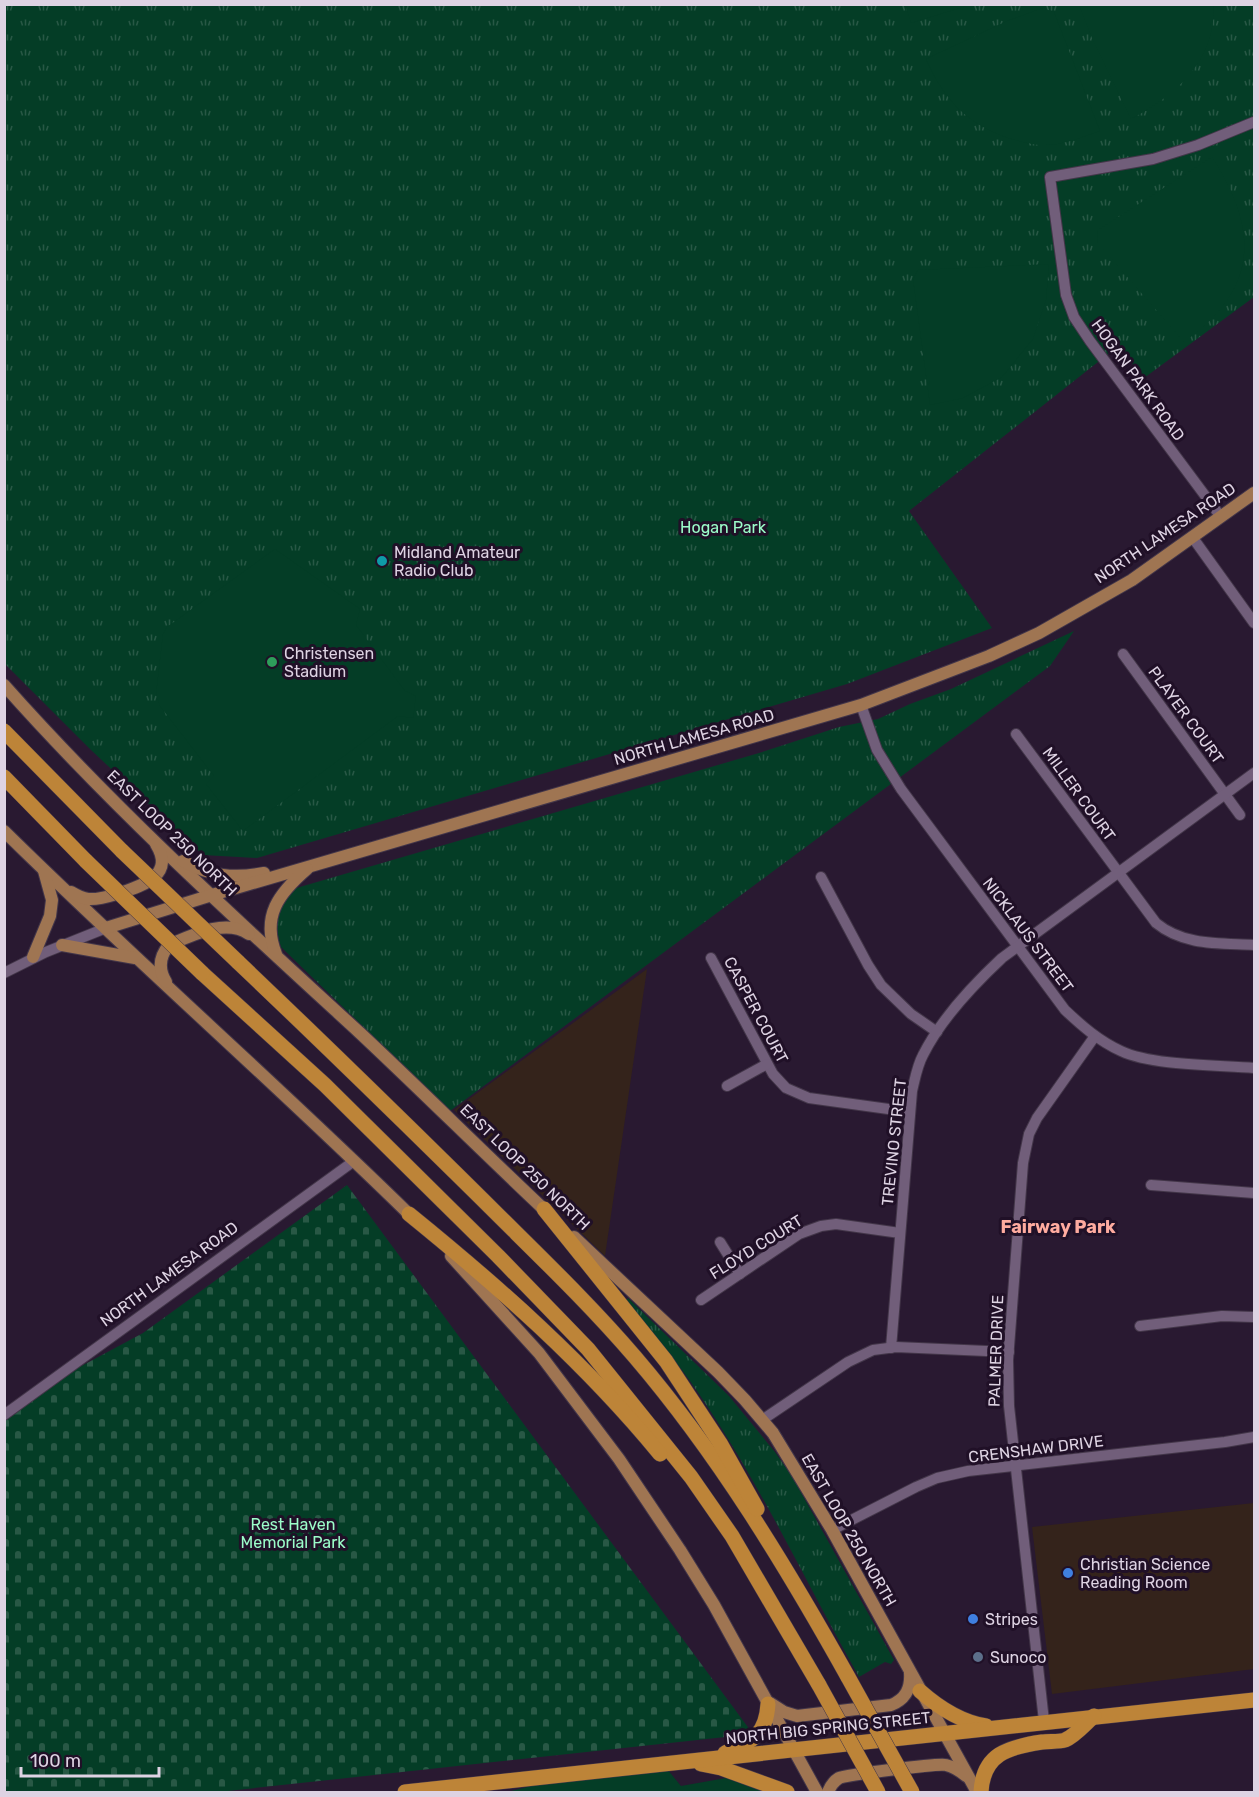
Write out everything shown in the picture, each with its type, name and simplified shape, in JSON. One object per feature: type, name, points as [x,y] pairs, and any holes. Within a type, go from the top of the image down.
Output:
[{"type":"highway","points":[[4,731],[122,851],[378,1096],[602,1319],[637,1359],[708,1453],[804,1599]]},
{"type":"highway","points":[[4,777],[86,861],[202,973],[325,1086],[506,1264],[588,1349],[691,1477],[732,1536],[878,1792]]},
{"type":"highway","points":[[544,1209],[641,1328],[686,1390],[737,1472],[804,1599],[912,1792]]},
{"type":"highway","points":[[409,1214],[504,1293],[611,1397],[682,1481],[733,1553],[768,1597]]},
{"type":"highway","points":[[920,1691],[950,1713],[978,1724],[995,1727]]},
{"type":"highway","name":"NORTH BIG SPRING STREET","points":[[405,1792],[1254,1700]]},
{"type":"highway","points":[[712,1758],[744,1744],[759,1733],[767,1719],[766,1701]]},
{"type":"highway","points":[[977,1789],[985,1771],[997,1755],[1006,1750],[1066,1740],[1095,1716]]},
{"type":"highway","points":[[690,1761],[721,1768],[787,1792]]},
{"type":"main road","name":"NORTH LAMESA ROAD","points":[[106,928],[861,705],[989,656],[1039,633],[1132,580],[1254,493]]},
{"type":"main road","name":"EAST LOOP 250 NORTH","points":[[4,685],[76,763],[164,849],[718,1372],[762,1420],[773,1433],[832,1530],[920,1691],[977,1789]]},
{"type":"main road","points":[[58,883],[68,891],[90,899],[109,896],[147,884],[158,874],[162,859],[154,840],[139,824]]},
{"type":"main road","points":[[4,831],[409,1214],[504,1313],[588,1416],[698,1577],[817,1792]]},
{"type":"main road","points":[[164,849],[199,869],[216,875],[251,875],[310,866]]},
{"type":"main road","points":[[278,958],[271,935],[274,906],[283,891],[310,866]]},
{"type":"main road","points":[[33,957],[50,916],[52,900],[44,869]]},
{"type":"main road","points":[[169,987],[161,974],[160,959],[169,945],[223,927],[245,931],[278,958]]},
{"type":"main road","points":[[62,945],[136,958]]},
{"type":"main road","points":[[766,1701],[779,1710],[797,1716],[891,1705],[906,1694],[911,1684],[910,1673]]},
{"type":"main road","points":[[828,1792],[836,1781],[844,1776],[945,1765],[957,1769],[977,1789]]},
{"type":"street","name":"HOGAN PARK ROAD","points":[[1221,517],[1074,317],[1066,295],[1050,177],[1153,159],[1198,145],[1254,122]]},
{"type":"street","points":[[1192,538],[1254,622]]},
{"type":"street","name":"PLAYER COURT","points":[[1123,654],[1240,815]]},
{"type":"street","name":"NICKLAUS STREET","points":[[861,705],[877,750],[901,789],[1065,1010],[1095,1036],[1122,1052],[1141,1057],[1254,1068]]},
{"type":"street","name":"MILLER COURT","points":[[1016,734],[1156,923],[1175,936],[1200,942],[1254,945]]},
{"type":"street","name":"TREVINO STREET","points":[[891,1348],[910,1112],[916,1072],[922,1056],[937,1032],[978,980],[1017,947],[1254,773]]},
{"type":"street","points":[[821,877],[881,985],[910,1014],[937,1032]]},
{"type":"street","points":[[4,973],[33,957],[106,928]]},
{"type":"street","name":"CASPER COURT","points":[[711,958],[767,1064],[786,1088],[808,1098],[910,1112]]},
{"type":"street","name":"PALMER DRIVE","points":[[1044,1721],[1009,1414],[1009,1352],[1023,1163],[1027,1142],[1037,1118],[1095,1036]]},
{"type":"street","points":[[727,1086],[767,1064]]},
{"type":"street","name":"NORTH LAMESA ROAD","points":[[4,1415],[354,1161]]},
{"type":"street","points":[[1151,1185],[1254,1193]]},
{"type":"street","name":"FLOYD COURT","points":[[701,1300],[799,1234],[821,1226],[836,1224],[900,1233]]},
{"type":"street","points":[[720,1242],[740,1274]]},
{"type":"street","points":[[1140,1326],[1222,1316],[1254,1317]]},
{"type":"street","points":[[762,1420],[852,1359],[873,1350],[891,1348],[1009,1352]]},
{"type":"street","name":"CRENSHAW DRIVE","points":[[832,1530],[937,1478],[968,1471],[1254,1437]]},
{"type":"shaded area","points":[[647,969],[605,1256],[454,1110]]},
{"type":"shaded area","points":[[1254,1503],[1254,1669],[1052,1694],[1032,1527]]},
{"type":"green space","points":[[905,4],[970,4],[970,5],[911,23]]},
{"type":"green space","points":[[1214,4],[1213,25],[1208,43],[1190,74],[1164,99],[1131,119],[1092,38],[1079,5]]},
{"type":"green space","name":"Hogan Park","points":[[4,5],[1254,5],[1254,297],[1144,378],[1117,347],[909,511],[992,628],[847,684],[257,858],[203,855],[91,750],[5,664]]},
{"type":"green space","points":[[1042,8],[1054,12],[1100,131],[1072,141],[1049,145],[999,135],[972,120],[950,100],[926,59],[1007,21]]},
{"type":"green space","points":[[1212,157],[1238,210],[1244,234],[1244,257],[1238,279],[1227,301],[1209,322],[1184,342],[1097,242],[1098,230]]},
{"type":"green space","points":[[1049,264],[1046,300],[1033,339],[1002,377],[963,398],[930,405],[913,279],[918,270]]},
{"type":"green space","name":"Christensen Stadium","points":[[275,549],[360,609],[356,625],[405,691],[416,696],[413,718],[398,716],[243,831],[206,784],[214,776],[160,706],[156,694],[163,634],[167,627]]},
{"type":"green space","points":[[1074,631],[1050,666],[450,1111],[281,947],[277,916],[282,904],[293,889],[759,753],[839,727],[878,719],[951,689]]},
{"type":"green space","name":"Rest Haven Memorial Park","points":[[347,1185],[753,1734],[218,1792],[5,1792],[4,1419],[74,1370],[143,1333]]},
{"type":"green space","points":[[628,1298],[729,1396],[775,1452],[793,1478],[894,1660],[891,1664],[885,1662],[859,1677],[762,1498],[721,1428],[682,1370],[625,1301]]},
{"type":"green space","points":[[663,1764],[681,1786],[726,1778],[784,1792],[507,1792],[588,1772]]},
{"type":"place","name":"Midland Amateur Radio Club","points":[[382,561]]},
{"type":"place","name":"Christensen Stadium","points":[[272,662]]},
{"type":"place","name":"Christian Science Reading Room","points":[[1068,1573]]},
{"type":"place","name":"Stripes","points":[[973,1619]]},
{"type":"place","name":"Sunoco","points":[[978,1657]]},
{"type":"district","name":"Fairway Park","points":[[1058,1227]]}]
